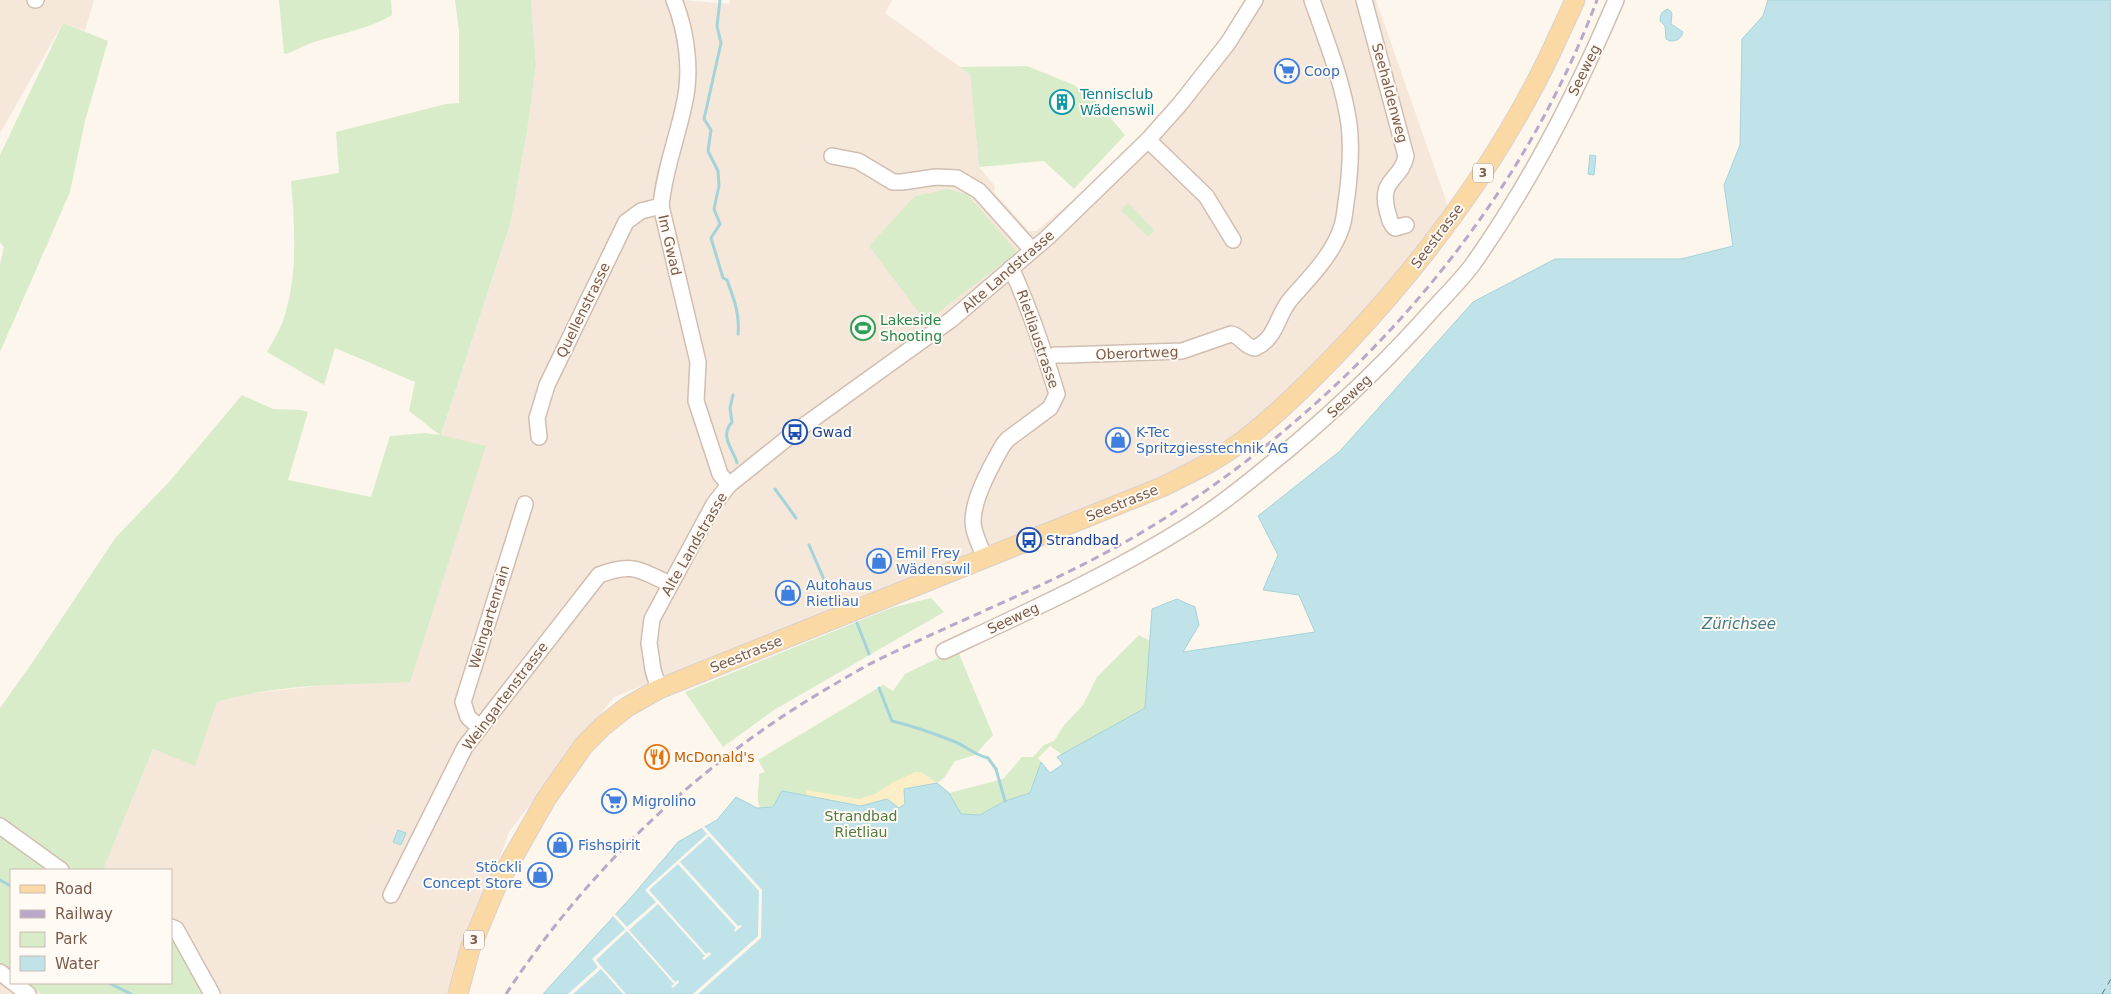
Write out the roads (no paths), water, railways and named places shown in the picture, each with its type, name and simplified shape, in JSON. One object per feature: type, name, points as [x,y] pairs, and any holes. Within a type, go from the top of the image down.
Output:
[{"type":"main road","name":"Seestrasse","points":[[458,994],[470,949],[496,887],[546,799],[584,745],[603,726],[628,707],[659,689],[1162,487],[1208,464],[1244,440],[1316,376],[1381,307],[1443,230],[1494,158],[1533,90],[1575,0]]},
{"type":"street","name":"Im Gwad","points":[[674,0],[685,43],[687,85],[685,104],[663,180],[661,206],[698,362],[696,400],[720,474],[729,485]]},
{"type":"street","name":"Alte Landstrasse","points":[[659,689],[653,670],[649,642],[649,630],[652,619],[714,504],[729,485],[795,432],[952,319],[1032,250],[1148,140],[1180,104],[1227,44],[1255,0]]},
{"type":"street","name":"Oberortweg","points":[[1046,359],[1055,355],[1065,354],[1182,351],[1231,334],[1239,336],[1250,348],[1261,346],[1275,331],[1288,303],[1325,259],[1342,226],[1350,158],[1349,124],[1344,100],[1312,0]]},
{"type":"street","name":"Seehaldenweg","points":[[1364,0],[1406,156],[1405,164],[1386,188],[1384,198],[1391,225],[1395,228],[1406,225]]},
{"type":"street","name":"Seeweg","points":[[944,651],[1094,581],[1191,524],[1257,475],[1321,422],[1400,348],[1472,266],[1524,187],[1566,109],[1616,0]]},
{"type":"street","points":[[1148,140],[1206,196],[1233,240]]},
{"type":"street","points":[[832,156],[858,161],[893,182],[936,177],[957,178],[979,191],[1032,250]]},
{"type":"street","name":"Quellenstrasse","points":[[539,437],[537,418],[547,385],[626,222],[641,211],[661,206]]},
{"type":"street","name":"Rietliaustrasse","points":[[985,558],[974,528],[974,509],[1003,445],[1008,439],[1050,408],[1057,394],[1020,287],[1011,268]]},
{"type":"street","name":"Weingartenrain","points":[[479,727],[468,717],[463,702],[525,504]]},
{"type":"street","name":"Weingartenstrasse","points":[[391,895],[465,747],[599,574],[618,568],[637,568],[670,584]]},
{"type":"street","points":[[0,826],[60,869]]},
{"type":"street","points":[[172,927],[176,929],[212,994]]},
{"type":"street","points":[[0,972],[10,980]]},
{"type":"street","points":[[16,984],[28,994]]},
{"type":"water","name":"Zürichsee","points":[[1768,0],[2111,0],[2111,994],[543,994],[634,894],[678,842],[717,820],[736,797],[757,808],[773,807],[782,791],[861,806],[887,799],[899,808],[905,804],[904,789],[937,783],[949,793],[961,814],[980,815],[1005,801],[1030,793],[1041,762],[1050,773],[1063,764],[1057,757],[1145,708],[1152,609],[1177,599],[1195,607],[1199,625],[1183,652],[1315,632],[1299,595],[1263,590],[1278,555],[1258,516],[1340,451],[1473,302],[1555,259],[1681,259],[1733,246],[1724,185],[1740,145],[1742,39],[1763,16]]},
{"type":"water","points":[[1668,9],[1672,13],[1671,24],[1683,32],[1680,38],[1675,41],[1666,39],[1665,26],[1660,21],[1662,13]]},
{"type":"water","points":[[1590,155],[1596,156],[1594,175],[1588,174]]},
{"type":"water","points":[[398,830],[406,833],[401,845],[393,842]]},
{"type":"waterway","points":[[720,0],[717,26],[721,43],[704,119],[711,130],[708,151],[718,171],[719,186],[714,209],[720,224],[711,238],[723,278],[727,280],[734,300],[738,320],[738,334]]},
{"type":"waterway","points":[[733,395],[730,408],[732,422],[728,427],[727,438],[737,463]]},
{"type":"waterway","points":[[775,489],[796,518]]},
{"type":"waterway","points":[[809,545],[826,584],[832,590]]},
{"type":"waterway","points":[[857,623],[869,654]]},
{"type":"waterway","points":[[879,688],[892,721],[915,727],[958,743],[988,758],[996,769],[1005,801]]},
{"type":"waterway","points":[[0,880],[10,885]]},
{"type":"waterway","points":[[111,984],[131,994]]},
{"type":"railway","points":[[506,994],[539,947],[612,860],[652,820],[695,782],[740,747],[786,714],[881,658],[1056,578],[1122,544],[1154,525],[1226,476],[1295,422],[1359,362],[1419,298],[1473,229],[1521,157],[1563,80],[1597,0]]},
{"type":"place","name":"Coop","points":[[1287,71]]},
{"type":"place","name":"Tennisclub Wädenswil","points":[[1062,102]]},
{"type":"place","name":"Lakeside Shooting","points":[[863,328]]},
{"type":"place","name":"Gwad","points":[[795,432]]},
{"type":"place","name":"K-Tec Spritzgiesstechnik AG","points":[[1118,440]]},
{"type":"place","name":"Strandbad","points":[[1029,540]]},
{"type":"place","name":"Emil Frey Wädenswil","points":[[879,561]]},
{"type":"place","name":"Autohaus Rietliau","points":[[788,593]]},
{"type":"place","name":"McDonald's","points":[[657,757]]},
{"type":"place","name":"Migrolino","points":[[614,801]]},
{"type":"place","name":"Fishspirit","points":[[560,845]]},
{"type":"place","name":"Stöckli Concept Store","points":[[540,875]]},
{"type":"park label","name":"Strandbad Rietliau","points":[[861,824]]}]
